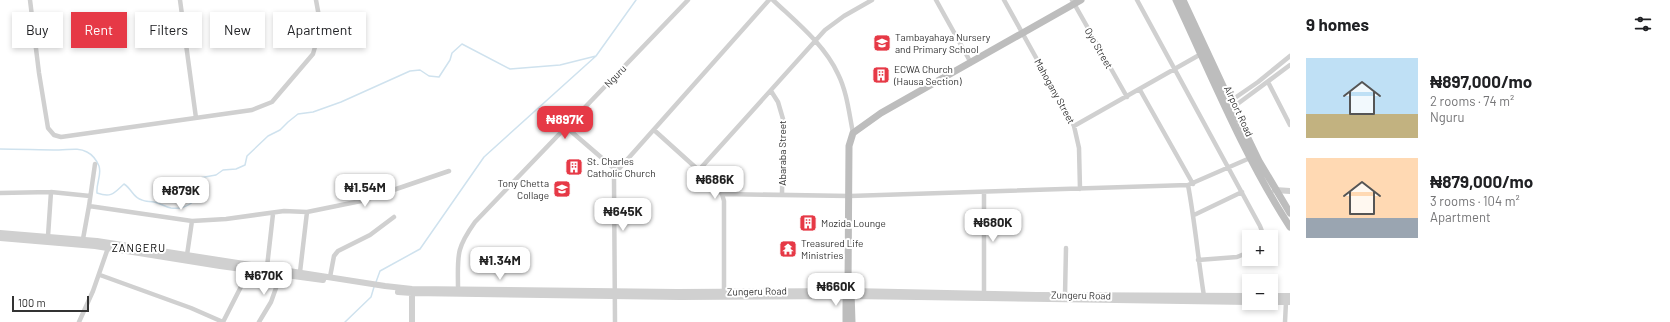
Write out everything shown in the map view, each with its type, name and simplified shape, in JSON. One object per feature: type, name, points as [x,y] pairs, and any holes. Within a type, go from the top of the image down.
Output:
[{"type":"main road","points":[[846,322],[850,196],[849,146],[853,133],[880,113],[971,63],[1073,2],[1081,0]]},
{"type":"main road","name":"Airport Road","points":[[1176,0],[1201,54],[1275,190],[1290,213]]},
{"type":"main road","name":"Airport Road","points":[[1183,0],[1250,158],[1268,194],[1290,227]]},
{"type":"main road","points":[[848,292],[852,322]]},
{"type":"street","points":[[30,0],[39,73],[48,128],[54,135],[61,137],[252,110],[272,102],[313,54],[319,33],[320,22],[316,0]]},
{"type":"street","points":[[180,0],[196,118]]},
{"type":"street","name":"Nguru","points":[[458,289],[458,254],[464,236],[475,222],[688,0]]},
{"type":"street","points":[[615,322],[614,179],[617,171],[769,0]]},
{"type":"street","points":[[773,0],[815,41],[838,74],[846,96],[853,133]]},
{"type":"street","points":[[699,170],[815,41],[834,22],[870,0]]},
{"type":"street","points":[[936,0],[971,63]]},
{"type":"street","name":"Mahogany Street","points":[[1004,0],[1074,126],[1079,148],[1080,189]]},
{"type":"street","points":[[1137,0],[1262,230]]},
{"type":"street","name":"Oyo Street","points":[[1073,2],[1127,97]]},
{"type":"street","points":[[1074,126],[1176,70],[1201,54]]},
{"type":"street","points":[[1229,106],[1290,56]]},
{"type":"street","points":[[1229,106],[1268,82],[1290,65]]},
{"type":"street","points":[[1268,82],[1290,125]]},
{"type":"street","points":[[1140,90],[1190,185],[1198,260],[1204,296]]},
{"type":"street","name":"Abaraba Street","points":[[771,91],[778,102],[783,118],[782,194]]},
{"type":"street","points":[[566,127],[617,171]]},
{"type":"street","points":[[654,130],[699,170],[722,194],[724,202],[724,292]]},
{"type":"street","points":[[722,194],[850,196],[1190,185],[1250,158]]},
{"type":"street","points":[[83,239],[95,164]]},
{"type":"street","points":[[89,206],[192,221],[273,214],[284,211],[306,212],[361,201],[449,171]]},
{"type":"street","points":[[1275,190],[1290,191]]},
{"type":"street","points":[[0,193],[51,192],[90,196]]},
{"type":"street","points":[[48,236],[51,192]]},
{"type":"street","points":[[984,192],[984,294]]},
{"type":"street","points":[[1194,215],[1242,192]]},
{"type":"street","points":[[300,272],[306,212]]},
{"type":"street","points":[[267,267],[273,214]]},
{"type":"street","points":[[330,277],[334,256],[338,251],[370,235],[394,218]]},
{"type":"street","points":[[187,255],[192,221]]},
{"type":"street","points":[[0,233],[83,239],[300,272],[373,285]]},
{"type":"street","points":[[0,238],[108,248],[281,274],[373,285]]},
{"type":"street","points":[[79,322],[100,275],[108,248]]},
{"type":"street","points":[[1065,295],[1066,248]]},
{"type":"street","points":[[1198,260],[1231,258],[1242,254]]},
{"type":"street","points":[[100,275],[191,308],[223,322],[250,269]]},
{"type":"street","points":[[259,322],[271,302],[281,274]]},
{"type":"street","name":"Zungeru Road","points":[[373,285],[412,291],[458,289],[614,293],[848,292],[1242,296]]},
{"type":"street","points":[[412,322],[412,291],[614,293],[694,297],[848,292],[1242,302]]},
{"type":"street","points":[[1278,296],[1290,296]]},
{"type":"street","points":[[1285,322],[1288,302]]},
{"type":"waterway","points":[[376,282],[380,271],[420,249],[484,157],[596,56],[636,0]]},
{"type":"waterway","points":[[0,149],[84,150],[93,156],[100,169],[97,193],[109,195],[124,184],[139,199],[171,208],[181,208],[191,204],[195,200],[200,187],[193,184],[199,178],[216,175],[223,170],[236,169],[245,165],[247,156],[268,136],[280,130],[298,114],[313,112],[341,102],[410,71],[420,70],[429,76],[439,77],[450,60],[452,53],[462,44],[510,69],[560,65],[596,56]]},
{"type":"waterway","points":[[345,322],[371,297],[374,287]]},
{"type":"place","name":"Tambayahaya Nursery and Primary School","points":[[882,43]]},
{"type":"place","name":"ECWA Church (Hausa Section)","points":[[881,75]]},
{"type":"place","name":"St. Charles Catholic Church","points":[[574,167]]},
{"type":"place","name":"Tony Chetta Collage","points":[[562,189]]},
{"type":"place","name":"Mozida Lounge","points":[[808,223]]},
{"type":"place","name":"Treasured Life Ministries","points":[[788,249]]},
{"type":"district","name":"ZANGERU","points":[[139,247]]}]
